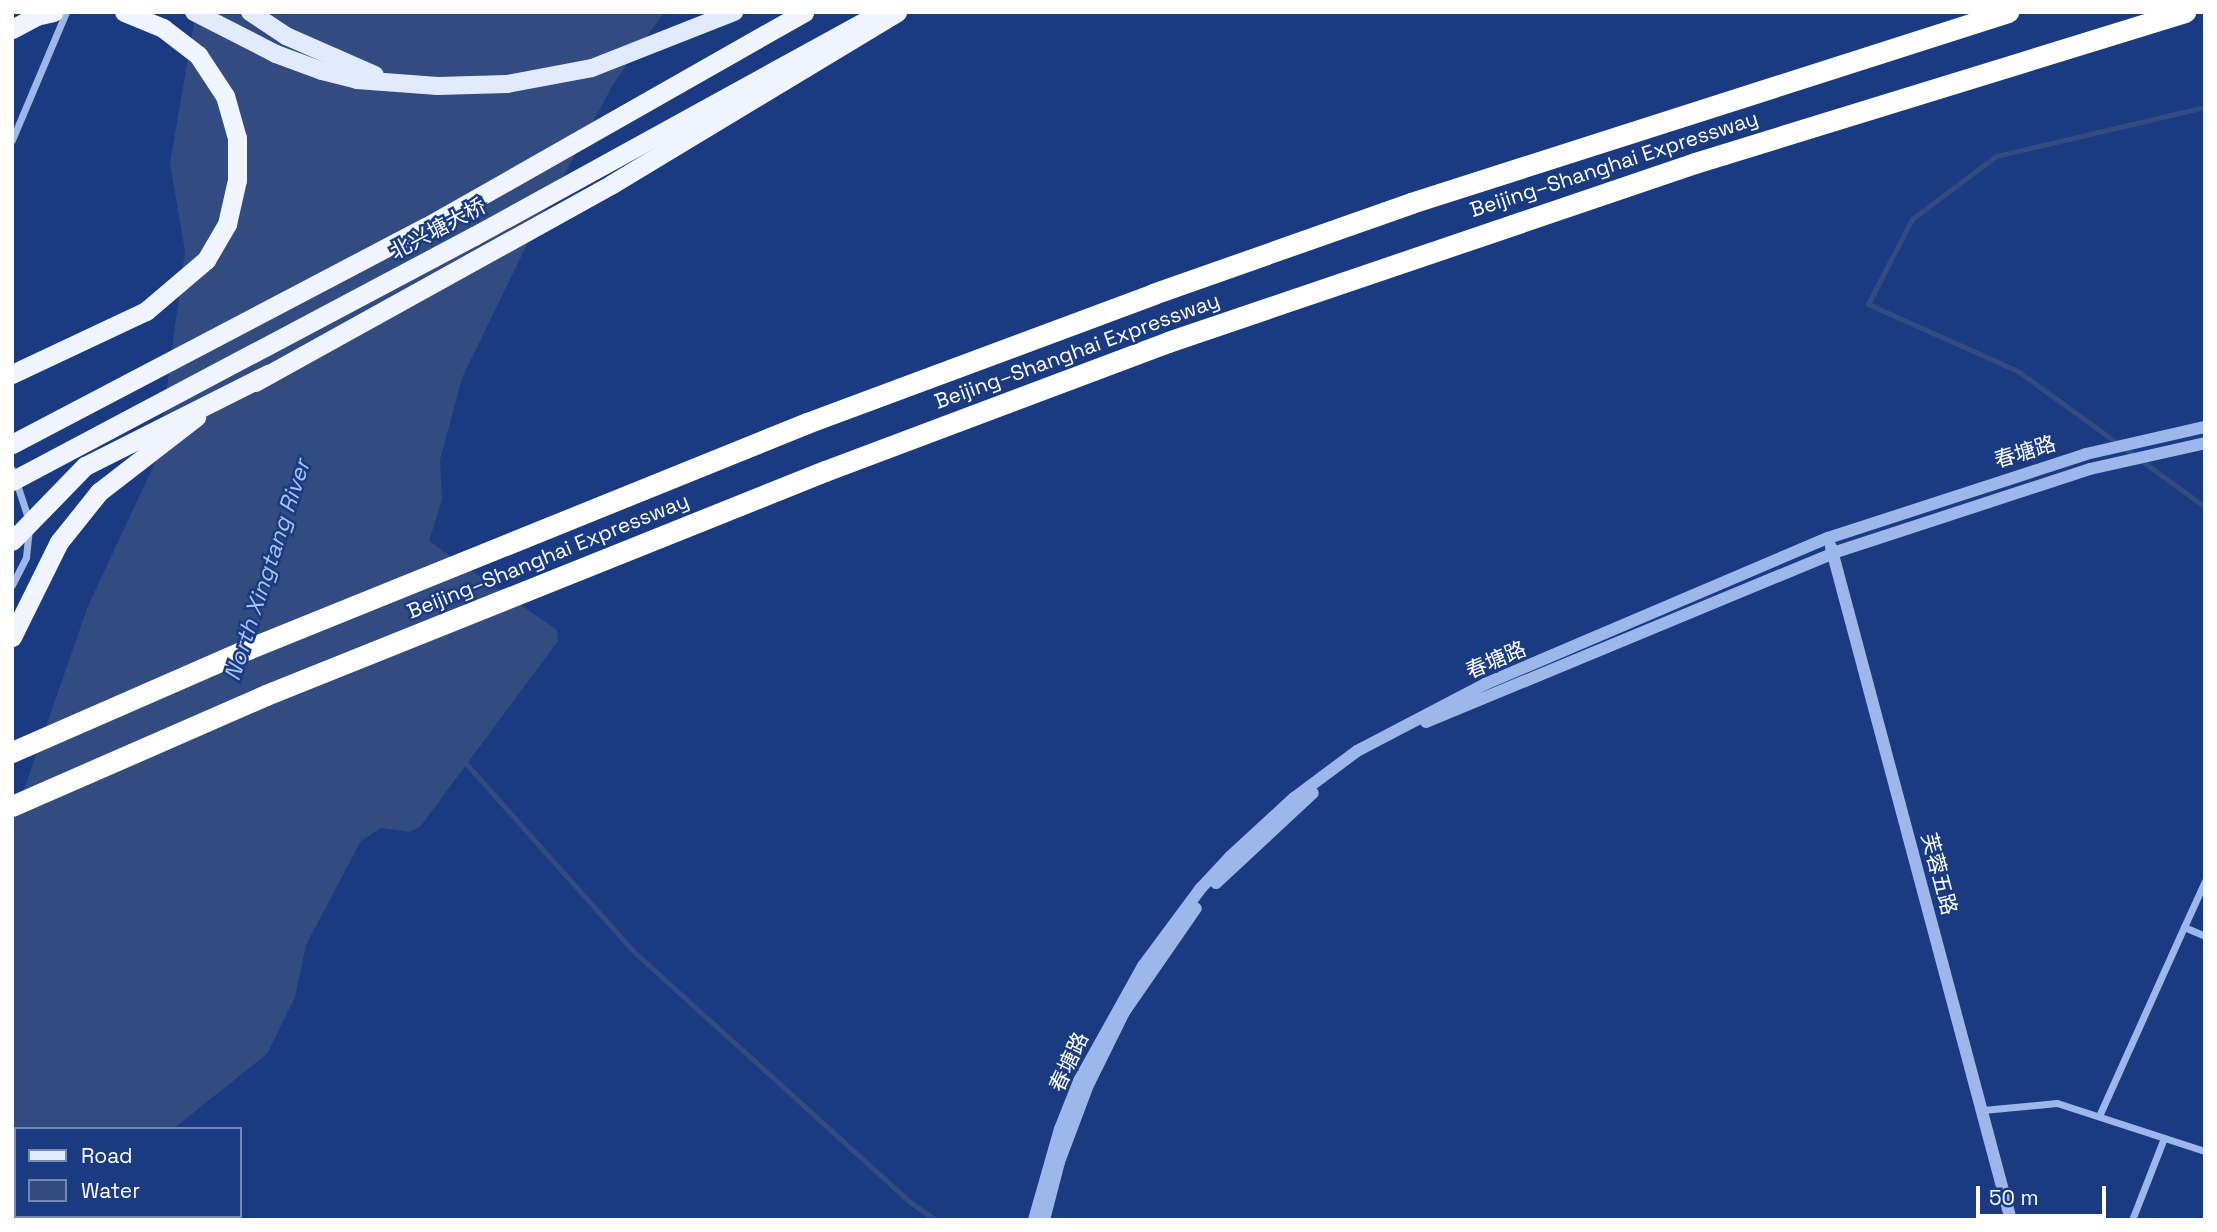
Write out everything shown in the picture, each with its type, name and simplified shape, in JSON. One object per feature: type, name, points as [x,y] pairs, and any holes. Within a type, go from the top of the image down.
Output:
[{"type":"highway","points":[[12,29],[36,16],[54,12]]},
{"type":"highway","points":[[12,374],[146,311],[206,260],[227,224],[237,180],[237,138],[225,96],[198,55],[163,28],[124,12]]},
{"type":"highway","name":"北兴塘大桥","points":[[12,444],[426,227],[804,12]]},
{"type":"highway","name":"北兴塘大桥","points":[[12,481],[474,236],[882,12]]},
{"type":"highway","points":[[12,541],[85,466],[268,374],[612,184],[897,12]]},
{"type":"highway","name":"Beijing–Shanghai Expressway","points":[[12,752],[248,649],[807,423],[1411,203],[2008,12]]},
{"type":"highway","name":"Beijing–Shanghai Expressway","points":[[12,806],[267,695],[825,471],[1168,342],[1426,251],[2177,15]]},
{"type":"highway","points":[[12,637],[59,542],[99,492],[153,446],[268,374]]},
{"type":"main road","points":[[194,12],[276,54],[321,71],[357,80],[438,86],[507,84],[592,68],[734,12]]},
{"type":"main road","points":[[250,12],[330,58],[391,81]]},
{"type":"street","points":[[12,140],[66,12]]},
{"type":"street","name":"春塘路","points":[[1034,1220],[1060,1129],[1079,1081],[1137,976],[1201,888],[1294,797],[1357,751],[1485,684],[1828,538],[2086,454],[2205,428]]},
{"type":"street","name":"春塘路","points":[[1044,1220],[1059,1162],[1088,1085],[1124,1013],[1209,890],[1316,791],[1371,751],[1430,720],[1833,553],[1979,502],[2104,466],[2205,443]]},
{"type":"street","points":[[12,469],[29,524],[26,557],[12,586]]},
{"type":"street","name":"芙蓉五路","points":[[1828,538],[2011,1220]]},
{"type":"street","points":[[2099,1116],[2205,881]]},
{"type":"street","points":[[2184,928],[2205,936]]},
{"type":"street","points":[[1983,1110],[2057,1102],[2205,1151]]},
{"type":"street","points":[[2132,1220],[2164,1138]]},
{"type":"water","name":"North Xingtang River","points":[[196,12],[664,12],[614,83],[533,232],[462,378],[440,460],[442,500],[429,541],[557,630],[558,641],[420,827],[410,832],[381,828],[361,841],[306,945],[295,997],[267,1054],[176,1127],[14,1127],[14,1218],[131,1220],[12,1220],[12,824],[88,606],[158,456],[185,251],[170,163]]},
{"type":"waterway","points":[[2205,107],[1996,156],[1912,219],[1868,304],[2018,371],[2205,507]]},
{"type":"waterway","points":[[463,760],[632,950],[910,1202],[936,1220]]}]
